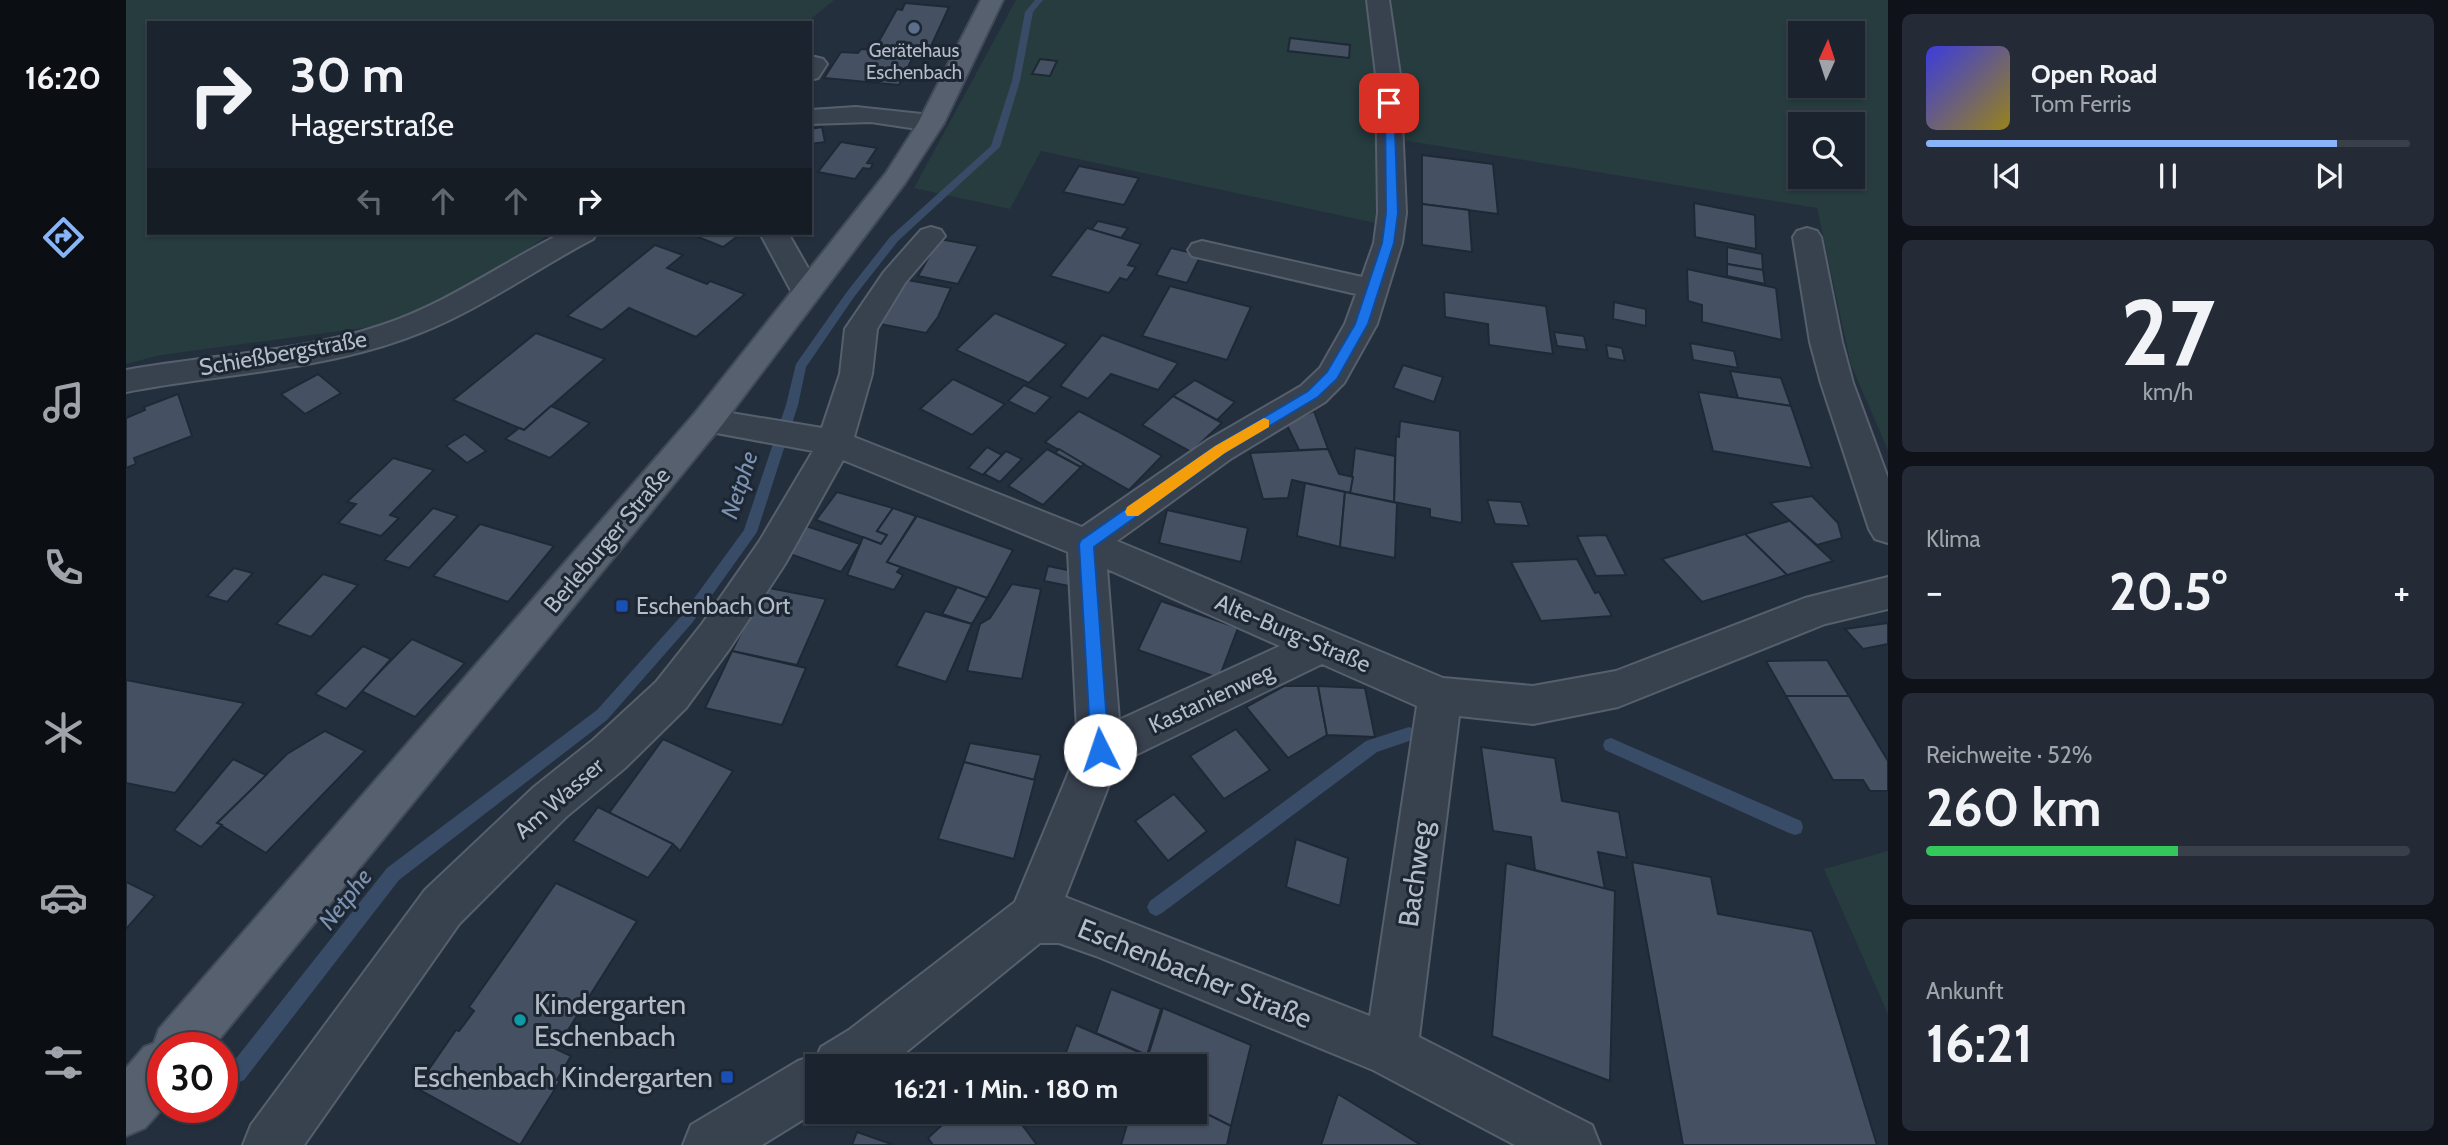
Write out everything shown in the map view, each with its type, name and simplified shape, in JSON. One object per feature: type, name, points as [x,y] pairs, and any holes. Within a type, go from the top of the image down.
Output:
[{"type":"main road","name":"Berleburger Straße","points":[[191,1032],[706,421],[896,177],[931,123],[992,0]]},
{"type":"main road","points":[[126,1109],[147,1085]]},
{"type":"street","points":[[860,1054],[1032,919],[1100,750],[1086,544],[1220,449],[1313,394],[1332,375],[1361,324],[1388,243],[1392,213],[1388,75],[1378,0]]},
{"type":"street","points":[[812,117],[858,113],[890,115],[931,123]]},
{"type":"street","name":"Schießbergstraße","points":[[126,381],[337,349],[393,332],[440,313],[547,250],[579,235]]},
{"type":"street","points":[[776,235],[806,291]]},
{"type":"street","name":"Am Wasser","points":[[271,1145],[442,907],[550,802],[609,754],[671,695],[716,636],[772,553],[820,440],[856,374],[861,329],[894,278],[932,236]]},
{"type":"street","points":[[1807,237],[1826,342],[1837,383],[1888,529]]},
{"type":"street","points":[[1202,250],[1373,289]]},
{"type":"street","name":"Alte-Burg-Straße","points":[[706,421],[820,440],[1086,544],[1440,696],[1532,705],[1618,689],[1819,609],[1888,593]]},
{"type":"street","name":"Kastanienweg","points":[[1100,750],[1322,645]]},
{"type":"street","name":"Bachweg","points":[[1391,1051],[1440,696]]},
{"type":"street","name":"Eschenbacher Straße","points":[[1032,919],[1059,919],[1096,931],[1391,1051],[1572,1145]]},
{"type":"street","points":[[711,1145],[805,1087]]},
{"type":"green space","points":[[126,0],[834,0],[808,21],[147,21],[147,235],[548,235],[453,301],[386,325],[161,355],[126,364]]},
{"type":"green space","points":[[1016,0],[1888,0],[1888,450],[1851,365],[1817,208],[1396,139],[1380,224],[1041,151],[1010,209],[914,188]]},
{"type":"green space","points":[[1888,851],[1888,1014],[1824,869]]},
{"type":"building","points":[[905,3],[949,7],[927,55],[874,50],[897,9],[902,10]]},
{"type":"building","points":[[1290,38],[1350,45],[1349,58],[1288,51]]},
{"type":"building","points":[[861,49],[915,53],[899,85],[824,78],[841,52],[858,53]]},
{"type":"building","points":[[1040,59],[1057,61],[1050,76],[1032,74]]},
{"type":"building","points":[[822,127],[825,142],[812,144],[812,129]]},
{"type":"building","points":[[841,142],[877,148],[867,163],[873,164],[870,169],[863,168],[855,179],[818,172]]},
{"type":"building","points":[[1422,155],[1493,164],[1498,214],[1422,204]]},
{"type":"building","points":[[1079,166],[1139,178],[1124,205],[1063,192]]},
{"type":"building","points":[[1694,203],[1755,215],[1756,249],[1695,237]]},
{"type":"building","points":[[1422,204],[1469,210],[1472,252],[1422,245]]},
{"type":"building","points":[[1098,221],[1128,228],[1121,238],[1091,230]]},
{"type":"building","points":[[1087,228],[1141,244],[1128,265],[1136,267],[1127,280],[1120,278],[1109,293],[1050,276]]},
{"type":"building","points":[[693,235],[739,235],[723,247]]},
{"type":"building","points":[[939,239],[978,246],[958,284],[918,276]]},
{"type":"building","points":[[655,245],[683,255],[667,268],[707,284],[710,281],[745,294],[696,337],[629,308],[602,330],[567,316]]},
{"type":"building","points":[[1727,247],[1762,254],[1763,270],[1727,264]]},
{"type":"building","points":[[1171,248],[1201,255],[1187,283],[1156,275]]},
{"type":"building","points":[[1727,264],[1763,270],[1765,284],[1727,276]]},
{"type":"building","points":[[1687,269],[1776,288],[1782,340],[1702,322],[1702,305],[1688,301]]},
{"type":"building","points":[[902,279],[951,288],[938,317],[926,333],[875,323]]},
{"type":"building","points":[[1170,286],[1251,307],[1227,360],[1142,336]]},
{"type":"building","points":[[1444,292],[1546,306],[1553,354],[1489,345],[1488,324],[1445,317]]},
{"type":"building","points":[[1614,302],[1646,309],[1646,326],[1613,319]]},
{"type":"building","points":[[995,313],[1067,344],[1029,383],[956,350]]},
{"type":"building","points":[[1554,332],[1584,336],[1587,350],[1557,346]]},
{"type":"building","points":[[536,333],[605,359],[524,430],[453,400]]},
{"type":"building","points":[[1102,335],[1178,363],[1158,390],[1111,374],[1088,399],[1060,386]]},
{"type":"building","points":[[1690,343],[1734,351],[1738,368],[1693,360]]},
{"type":"building","points":[[1606,345],[1622,348],[1625,361],[1608,358]]},
{"type":"building","points":[[1403,365],[1443,377],[1434,402],[1393,388]]},
{"type":"building","points":[[1730,371],[1781,378],[1791,406],[1738,398]]},
{"type":"building","points":[[318,374],[341,393],[305,414],[281,394]]},
{"type":"building","points":[[953,379],[1005,404],[972,435],[920,409]]},
{"type":"building","points":[[1195,380],[1235,402],[1217,420],[1173,396]]},
{"type":"building","points":[[1024,385],[1051,397],[1035,414],[1008,401]]},
{"type":"building","points":[[1698,392],[1791,406],[1812,468],[1713,451]]},
{"type":"building","points":[[178,394],[192,436],[134,458],[136,464],[126,468],[126,418],[145,410],[144,407]]},
{"type":"building","points":[[1173,396],[1222,423],[1191,452],[1142,425]]},
{"type":"building","points":[[551,406],[590,423],[550,458],[505,439],[519,428],[524,430]]},
{"type":"building","points":[[1079,411],[1162,456],[1129,490],[1045,442]]},
{"type":"building","points":[[1314,411],[1328,449],[1299,450],[1286,423]]},
{"type":"building","points":[[1400,421],[1460,431],[1462,523],[1430,517],[1430,509],[1394,502],[1396,436],[1399,437]]},
{"type":"building","points":[[465,434],[486,451],[467,463],[446,446]]},
{"type":"building","points":[[987,447],[1002,455],[983,475],[968,468]]},
{"type":"building","points":[[1355,448],[1395,456],[1394,502],[1350,493]]},
{"type":"building","points":[[1047,449],[1081,467],[1043,505],[1008,486]]},
{"type":"building","points":[[1059,449],[1084,464],[1081,467],[1055,453]]},
{"type":"building","points":[[1328,449],[1339,474],[1353,477],[1350,493],[1292,480],[1288,498],[1263,499],[1250,453]]},
{"type":"building","points":[[1006,451],[1022,459],[1000,482],[984,474]]},
{"type":"building","points":[[393,458],[434,470],[390,515],[399,518],[381,536],[338,523],[356,504],[347,502]]},
{"type":"building","points":[[1305,483],[1345,492],[1340,547],[1297,536]]},
{"type":"building","points":[[837,492],[893,508],[877,531],[887,535],[881,544],[816,520]]},
{"type":"building","points":[[1345,492],[1397,503],[1395,558],[1340,547]]},
{"type":"building","points":[[1812,496],[1838,523],[1842,538],[1817,545],[1770,503]]},
{"type":"building","points":[[1487,500],[1521,502],[1529,526],[1495,524]]},
{"type":"building","points":[[433,508],[458,516],[409,568],[384,560]]},
{"type":"building","points":[[893,508],[916,516],[887,562],[901,567],[897,572],[903,575],[894,590],[847,575],[863,537],[881,544],[887,535],[877,531]]},
{"type":"building","points":[[1167,510],[1248,528],[1241,562],[1159,543]]},
{"type":"building","points":[[917,516],[1013,550],[987,598],[887,562]]},
{"type":"building","points":[[1790,521],[1833,561],[1787,575],[1745,534]]},
{"type":"building","points":[[480,524],[554,546],[508,602],[433,576]]},
{"type":"building","points":[[806,526],[860,544],[841,572],[787,553]]},
{"type":"building","points":[[1745,534],[1787,575],[1702,602],[1662,559]]},
{"type":"building","points":[[1606,535],[1626,575],[1596,576],[1577,536]]},
{"type":"building","points":[[1577,559],[1595,593],[1599,592],[1612,616],[1541,621],[1511,562]]},
{"type":"building","points":[[1048,566],[1077,572],[1074,587],[1044,581]]},
{"type":"building","points":[[234,568],[253,573],[227,602],[207,596]]},
{"type":"building","points":[[323,574],[358,585],[311,637],[276,624]]},
{"type":"building","points":[[1012,584],[1041,589],[1022,679],[967,671],[980,624],[990,618]]},
{"type":"building","points":[[764,587],[826,599],[797,665],[732,651]]},
{"type":"building","points":[[957,587],[987,598],[972,624],[942,614]]},
{"type":"building","points":[[1161,601],[1238,628],[1219,678],[1138,650]]},
{"type":"building","points":[[925,611],[972,624],[946,682],[896,666]]},
{"type":"building","points":[[1888,623],[1888,644],[1863,649],[1845,629]]},
{"type":"building","points":[[412,639],[465,663],[415,717],[361,691]]},
{"type":"building","points":[[363,646],[391,659],[346,709],[315,694]]},
{"type":"building","points":[[732,651],[806,668],[782,725],[705,708]]},
{"type":"building","points":[[1827,660],[1849,696],[1786,696],[1766,661]]},
{"type":"building","points":[[126,680],[244,703],[175,793],[126,783]]},
{"type":"building","points":[[1284,686],[1318,686],[1327,735],[1288,758],[1246,707]]},
{"type":"building","points":[[1318,686],[1365,688],[1375,737],[1327,735]]},
{"type":"building","points":[[1786,696],[1849,696],[1888,761],[1888,791],[1870,791],[1863,780],[1833,780]]},
{"type":"building","points":[[1236,729],[1270,770],[1224,799],[1190,756]]},
{"type":"building","points":[[325,731],[365,751],[266,853],[217,823],[287,754]]},
{"type":"building","points":[[663,739],[733,771],[680,851],[673,844],[609,813]]},
{"type":"building","points":[[970,743],[1041,755],[1034,780],[964,762]]},
{"type":"building","points":[[1481,747],[1555,758],[1562,801],[1619,812],[1627,858],[1598,852],[1605,889],[1535,870],[1531,837],[1493,831]]},
{"type":"building","points":[[233,759],[266,775],[217,823],[222,825],[201,847],[174,830]]},
{"type":"building","points":[[964,762],[1035,780],[1014,859],[938,839]]},
{"type":"building","points":[[1174,794],[1207,831],[1168,861],[1135,821]]},
{"type":"building","points":[[598,807],[673,844],[648,878],[573,841]]},
{"type":"building","points":[[1296,839],[1348,858],[1340,906],[1286,887]]},
{"type":"building","points":[[1632,862],[1711,877],[1718,914],[1812,931],[1877,1145],[1683,1145]]},
{"type":"building","points":[[1506,863],[1615,891],[1610,1081],[1492,1036]]},
{"type":"building","points":[[126,882],[155,896],[126,929]]},
{"type":"building","name":"Kindergarten Eschenbach","points":[[556,883],[637,921],[556,1049],[571,1056],[557,1080],[560,1081],[520,1145],[416,1088],[456,1030],[459,1031],[474,1011],[469,1007]]},
{"type":"building","points":[[1111,989],[1161,1009],[1147,1054],[1096,1033]]},
{"type":"building","points":[[1163,1008],[1251,1045],[1231,1126],[1207,1114],[1207,1054],[1149,1054]]},
{"type":"building","points":[[1076,1025],[1143,1054],[1065,1054]]},
{"type":"building","points":[[1338,1094],[1421,1145],[1321,1145]]},
{"type":"building","points":[[1207,1114],[1231,1126],[1227,1145],[1121,1145],[1127,1124],[1207,1124]]},
{"type":"building","points":[[943,1124],[1022,1124],[1037,1145],[933,1145],[928,1138]]},
{"type":"building","points":[[857,1132],[894,1145],[852,1145]]},
{"type":"waterway","name":"Netphe","points":[[238,1072],[393,874],[602,715],[687,619],[750,532],[792,405],[800,367],[850,295],[894,239],[995,147],[1016,81],[1029,12],[1039,0]]},
{"type":"waterway","points":[[1156,907],[1372,746],[1409,734]]},
{"type":"waterway","points":[[1611,745],[1795,827]]},
{"type":"slow traffic","points":[[1133,512],[1220,449],[1264,423]]},
{"type":"place","name":"Gerätehaus Eschenbach","points":[[914,28]]},
{"type":"place","name":"Eschenbach Ort","points":[[622,606]]},
{"type":"place","name":"Kindergarten Eschenbach","points":[[520,1020]]},
{"type":"place","name":"Eschenbach Kindergarten","points":[[727,1077]]},
{"type":"route","points":[[1100,750],[1086,544],[1220,449],[1313,394],[1332,375],[1361,324],[1388,243],[1392,213],[1389,103]]}]
